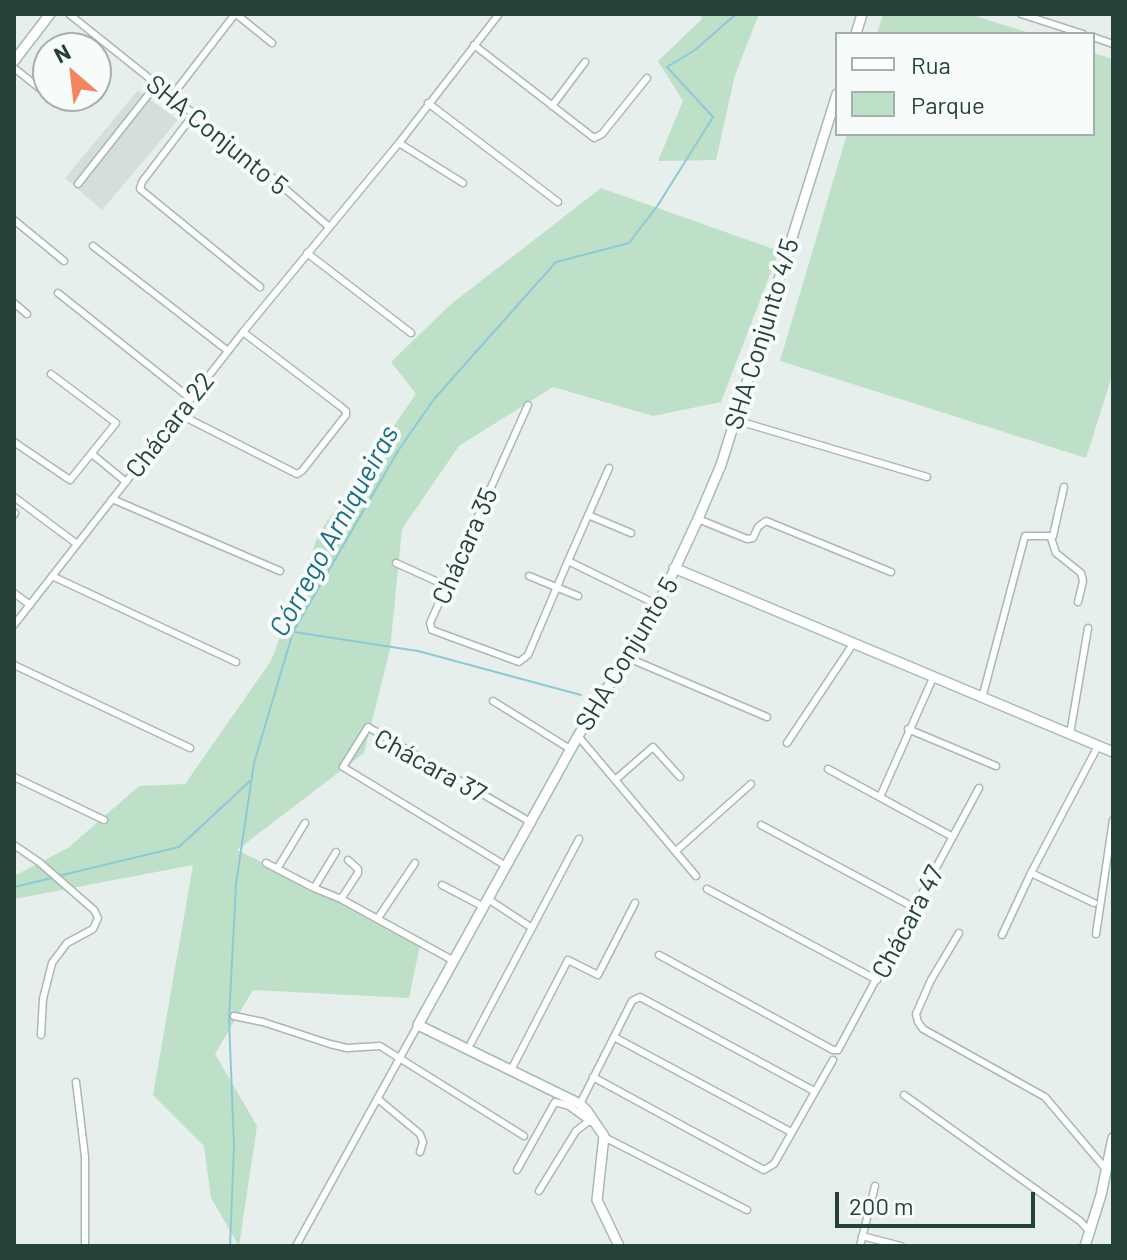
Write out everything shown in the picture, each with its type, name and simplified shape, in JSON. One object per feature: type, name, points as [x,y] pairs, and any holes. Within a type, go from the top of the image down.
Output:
[{"type":"street","points":[[14,61],[50,14]]},
{"type":"street","name":"SHA Conjunto 5","points":[[69,14],[259,166],[328,226]]},
{"type":"street","points":[[171,97],[236,14],[272,43]]},
{"type":"street","name":"Chácara 22","points":[[14,625],[243,332],[399,143],[499,14]]},
{"type":"street","points":[[1021,14],[1077,32]]},
{"type":"street","points":[[474,45],[596,138],[647,78]]},
{"type":"street","points":[[552,106],[585,62]]},
{"type":"street","points":[[14,68],[32,83]]},
{"type":"street","points":[[78,184],[156,85]]},
{"type":"street","name":"SHA Conjunto 4/5","points":[[674,568],[717,476],[835,100]]},
{"type":"street","points":[[428,103],[558,202]]},
{"type":"street","points":[[193,115],[142,182],[140,189],[260,287]]},
{"type":"street","points":[[399,143],[463,183]]},
{"type":"street","points":[[14,220],[64,261]]},
{"type":"street","points":[[93,246],[228,351]]},
{"type":"street","points":[[307,253],[411,333]]},
{"type":"street","points":[[58,293],[191,399]]},
{"type":"street","points":[[14,303],[27,314]]},
{"type":"street","points":[[179,414],[297,474],[346,415],[340,406],[243,332]]},
{"type":"street","points":[[14,442],[70,480],[116,423],[51,374]]},
{"type":"street","name":"Chácara 35","points":[[528,405],[430,623],[432,630],[519,662],[528,655],[609,468]]},
{"type":"street","points":[[735,420],[927,477]]},
{"type":"street","points":[[92,454],[126,482]]},
{"type":"street","points":[[1051,538],[1064,487]]},
{"type":"street","points":[[14,497],[77,544]]},
{"type":"street","points":[[112,499],[280,571]]},
{"type":"street","points":[[588,515],[631,533]]},
{"type":"street","points":[[698,519],[747,539],[753,538],[758,527],[766,521],[891,572]]},
{"type":"street","points":[[982,698],[1025,536],[1034,534],[1051,538]]},
{"type":"street","points":[[1051,538],[1056,553],[1081,573],[1083,581],[1078,602]]},
{"type":"street","points":[[568,561],[658,605]]},
{"type":"street","points":[[396,563],[447,586]]},
{"type":"street","name":"SHA Conjunto 5","points":[[296,1246],[532,823],[570,749],[658,605],[674,568],[1113,752]]},
{"type":"street","points":[[52,576],[236,662]]},
{"type":"street","points":[[529,576],[578,596]]},
{"type":"street","points":[[14,593],[30,605]]},
{"type":"street","points":[[1070,734],[1088,628]]},
{"type":"street","points":[[787,743],[853,644]]},
{"type":"street","points":[[626,657],[767,717]]},
{"type":"street","points":[[14,665],[190,748]]},
{"type":"street","points":[[880,797],[933,678]]},
{"type":"street","points":[[493,701],[570,749]]},
{"type":"street","name":"Chácara 37","points":[[507,867],[343,767],[368,727],[532,823]]},
{"type":"street","points":[[908,729],[996,766]]},
{"type":"street","points":[[578,736],[696,876]]},
{"type":"street","points":[[1002,935],[1098,746]]},
{"type":"street","points":[[615,780],[653,747],[680,777]]},
{"type":"street","points":[[828,769],[953,837]]},
{"type":"street","points":[[14,777],[104,820]]},
{"type":"street","points":[[676,851],[751,784]]},
{"type":"street","name":"Chácara 47","points":[[659,955],[833,1050],[840,1048],[979,788]]},
{"type":"street","points":[[1096,934],[1113,820]]},
{"type":"street","points":[[277,869],[305,823]]},
{"type":"street","points":[[761,825],[915,908]]},
{"type":"street","points":[[471,1043],[579,839]]},
{"type":"street","points":[[14,845],[94,910],[98,918],[93,929],[60,949],[52,963],[43,999],[41,1035]]},
{"type":"street","points":[[314,888],[336,852]]},
{"type":"street","points":[[341,899],[358,873],[358,869],[348,860]]},
{"type":"street","points":[[266,863],[378,918],[454,961]]},
{"type":"street","points":[[378,918],[415,863]]},
{"type":"street","points":[[1031,873],[1094,903]]},
{"type":"street","points":[[442,885],[486,903],[532,928]]},
{"type":"street","points":[[707,889],[877,980]]},
{"type":"street","points":[[511,1070],[568,960],[598,975],[635,903]]},
{"type":"street","points":[[959,933],[931,980],[916,1014],[918,1022],[923,1029],[1045,1097],[1105,1168]]},
{"type":"street","points":[[580,1104],[632,1001],[640,997],[814,1091]]},
{"type":"street","points":[[234,1016],[347,1048],[380,1046],[524,1136]]},
{"type":"street","points":[[418,1025],[580,1104],[604,1136],[747,1210]]},
{"type":"street","points":[[614,1037],[791,1132]]},
{"type":"street","points":[[593,1077],[764,1170],[774,1164],[833,1060]]},
{"type":"street","points":[[76,1082],[85,1157],[85,1246]]},
{"type":"street","points":[[904,1095],[1080,1221],[1089,1231]]},
{"type":"street","points":[[378,1099],[420,1134],[423,1142],[420,1152]]},
{"type":"street","points":[[517,1170],[555,1102],[569,1106],[593,1122]]},
{"type":"street","points":[[539,1191],[576,1131],[593,1122]]},
{"type":"street","points":[[604,1136],[597,1200],[619,1246]]},
{"type":"street","points":[[1085,1246],[1101,1195],[1113,1138]]},
{"type":"street","points":[[860,1246],[875,1186]]},
{"type":"street","points":[[1101,1195],[1113,1194]]},
{"type":"street","points":[[862,1236],[901,1246]]},
{"type":"shaded area","points":[[138,90],[178,120],[102,210],[65,178]]},
{"type":"green space","points":[[701,14],[759,14],[735,75],[716,160],[658,161],[683,101],[658,61],[702,19]]},
{"type":"green space","points":[[883,14],[969,14],[1027,32],[878,32]]},
{"type":"green space","points":[[1095,54],[1113,59],[1113,373],[1086,458],[780,361],[846,136],[1095,136]]},
{"type":"green space","points":[[601,188],[779,251],[721,402],[653,416],[553,387],[459,446],[402,529],[390,649],[364,753],[237,850],[421,940],[409,998],[253,990],[215,1054],[257,1126],[239,1246],[211,1198],[204,1146],[153,1095],[193,865],[14,899],[14,876],[68,848],[139,786],[185,784],[271,661],[319,533],[416,394],[391,362],[450,305]]},
{"type":"waterway","name":"Córrego Arniqueiras","points":[[230,1246],[234,1146],[229,1019],[236,884],[254,763],[293,632],[398,451],[434,399],[556,262],[629,243],[658,205],[713,117],[667,67],[695,50],[736,14]]},
{"type":"waterway","points":[[294,632],[418,651],[581,695]]},
{"type":"waterway","points":[[58,876],[179,847],[250,781]]},
{"type":"waterway","points":[[14,887],[52,878]]}]
